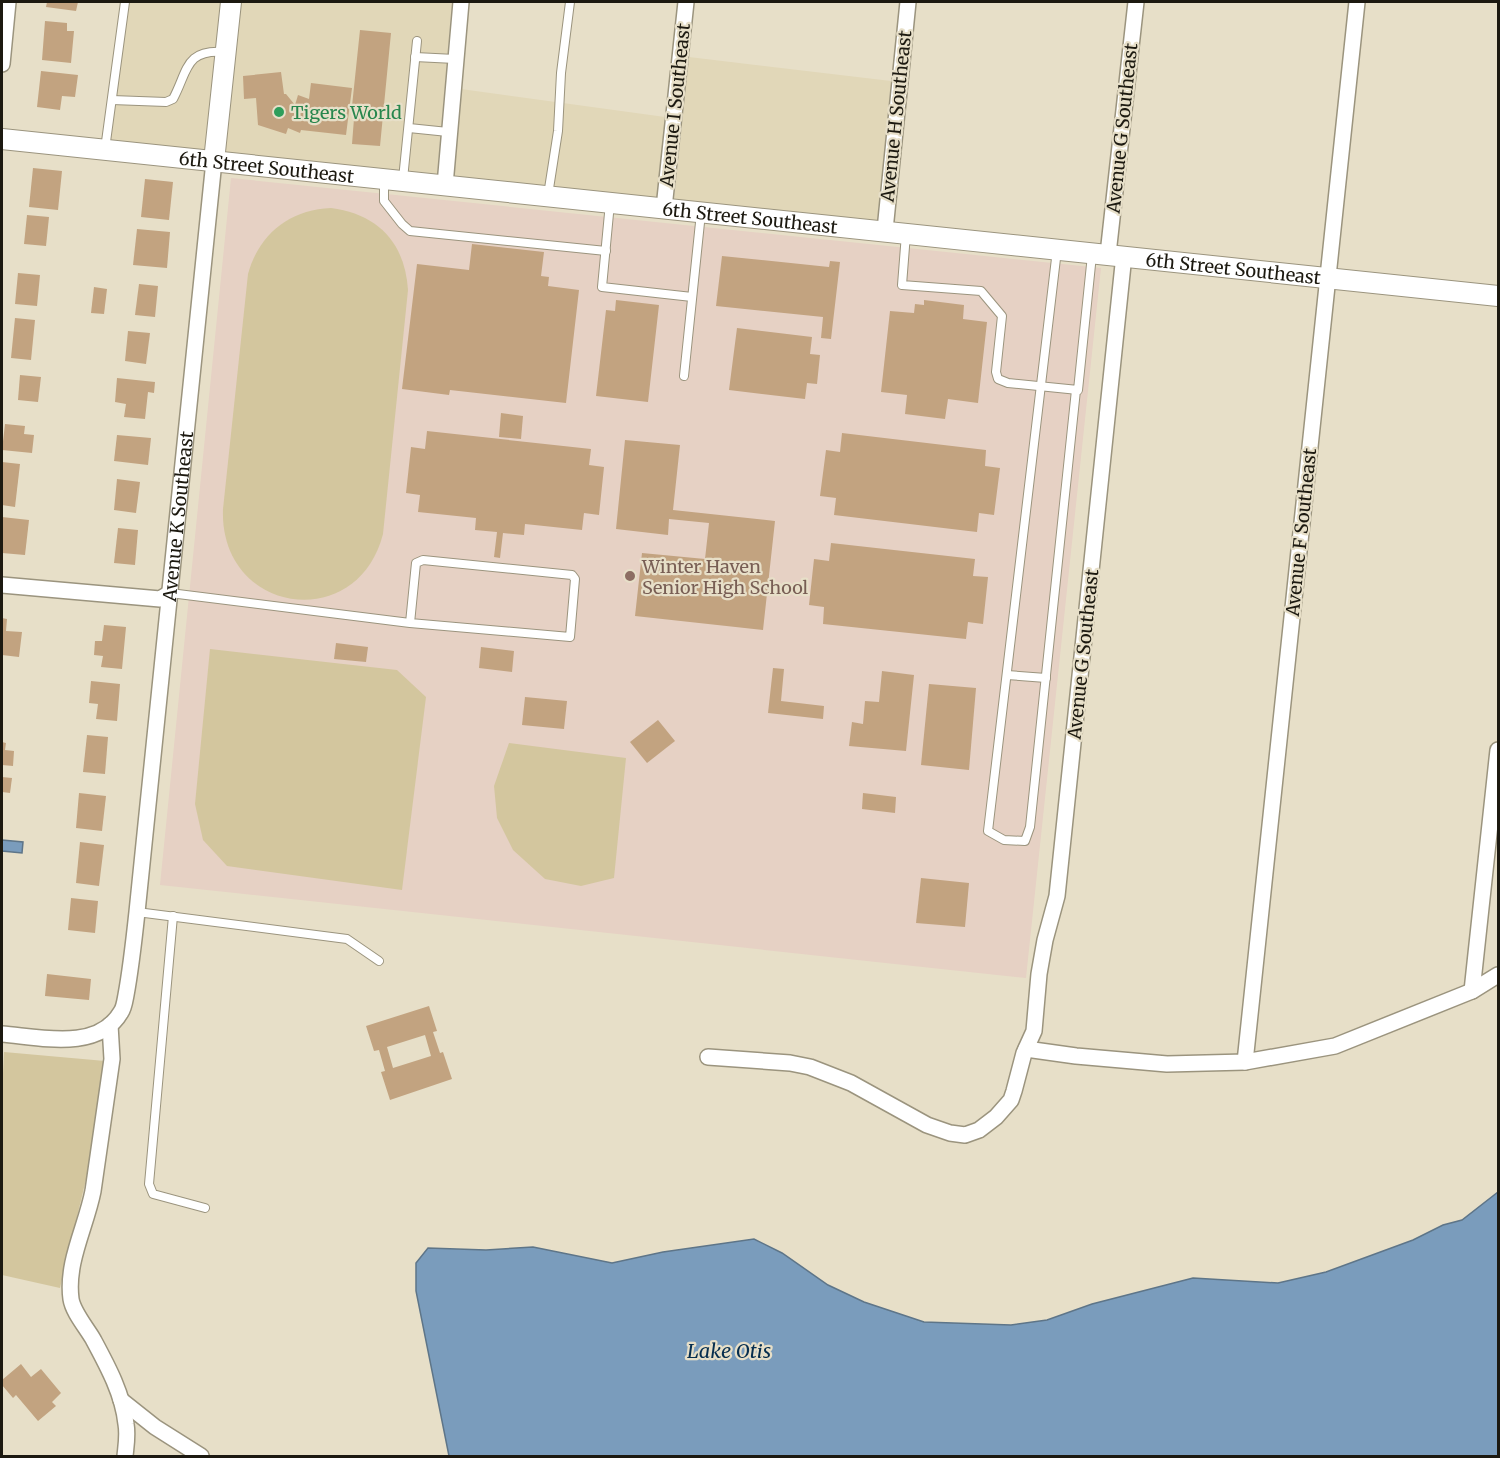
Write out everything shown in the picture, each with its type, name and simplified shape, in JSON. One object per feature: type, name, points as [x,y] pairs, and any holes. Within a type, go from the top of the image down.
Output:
[{"type":"street","points":[[2,64],[8,2]]},
{"type":"street","name":"Avenue K Southeast","points":[[110,1025],[122,1012],[129,980],[231,2]]},
{"type":"street","points":[[445,185],[461,2]]},
{"type":"street","name":"Avenue I Southeast","points":[[664,208],[686,2]]},
{"type":"street","name":"Avenue H Southeast","points":[[885,230],[908,2]]},
{"type":"street","name":"Avenue G Southeast","points":[[708,1057],[790,1063],[810,1067],[851,1083],[927,1125],[950,1133],[965,1135],[979,1130],[996,1117],[1011,1100],[1026,1049],[1034,1031],[1039,974],[1057,896],[1063,851],[1108,254],[1136,2]]},
{"type":"street","name":"Avenue F Southeast","points":[[1245,1062],[1357,2]]},
{"type":"street","name":"6th Street Southeast","points":[[2,139],[1498,296]]},
{"type":"street","points":[[2,585],[160,599],[170,593]]},
{"type":"street","points":[[1472,991],[1498,750]]},
{"type":"street","points":[[1026,1049],[1167,1064],[1245,1062],[1335,1046],[1472,991],[1498,975]]},
{"type":"street","points":[[2,1034],[56,1039],[91,1037],[110,1025],[112,1059],[93,1191],[86,1222],[72,1263],[70,1281],[72,1302],[107,1364],[121,1400],[127,1425],[125,1456]]},
{"type":"street","points":[[121,1400],[155,1427],[201,1456]]},
{"type":"lane","points":[[105,150],[125,2]]},
{"type":"lane","points":[[548,195],[558,131],[561,73],[570,2]]},
{"type":"lane","points":[[417,42],[409,129],[384,201],[402,224],[410,231],[606,251]]},
{"type":"lane","points":[[112,100],[166,102],[173,99],[194,57],[212,51],[225,52]]},
{"type":"lane","points":[[415,57],[455,59]]},
{"type":"lane","points":[[409,129],[448,132]]},
{"type":"lane","points":[[610,202],[602,287],[692,297]]},
{"type":"lane","points":[[684,375],[701,211]]},
{"type":"lane","points":[[906,233],[902,285],[981,291],[1002,316],[996,372],[998,379],[1008,383],[1076,390]]},
{"type":"lane","points":[[1057,248],[988,831],[1004,840],[1020,842],[1026,841],[1030,827],[1076,390],[1078,390],[1108,254]]},
{"type":"lane","points":[[170,593],[410,622],[570,637],[575,579],[572,574],[423,560],[416,563],[410,622]]},
{"type":"lane","points":[[1007,675],[1046,678]]},
{"type":"lane","points":[[137,912],[347,939],[379,961]]},
{"type":"lane","points":[[173,916],[148,1184],[153,1194],[205,1208]]},
{"type":"shaded area","points":[[121,2],[222,2],[207,153],[105,142]]},
{"type":"shaded area","points":[[239,2],[452,2],[437,176],[224,154]]},
{"type":"shaded area","points":[[689,57],[891,81],[877,222],[674,201]]},
{"type":"shaded area","points":[[461,89],[665,117],[657,199],[454,178]]},
{"type":"shaded area","name":"Winter Haven Senior High School","points":[[231,178],[1101,268],[1026,978],[160,885]]},
{"type":"shaded area","points":[[331,208],[348,211],[362,217],[375,224],[386,234],[395,245],[401,258],[408,290],[383,534],[368,566],[346,587],[320,598],[292,599],[265,590],[243,571],[228,544],[223,509],[248,274],[253,260],[268,236],[289,219],[316,210]]},
{"type":"shaded area","points":[[210,649],[397,670],[426,697],[402,890],[227,866],[203,840],[195,804]]},
{"type":"shaded area","points":[[509,743],[626,758],[614,878],[581,886],[545,879],[513,850],[497,818],[494,786]]},
{"type":"shaded area","points":[[4,1052],[105,1061],[87,1175],[60,1288],[2,1275]]},
{"type":"water","points":[[2,840],[23,842],[22,853],[2,851]]},
{"type":"water","name":"Lake Otis","points":[[1498,1192],[1498,1456],[449,1456],[416,1291],[416,1263],[428,1248],[486,1250],[533,1247],[612,1263],[663,1252],[754,1239],[782,1253],[828,1285],[864,1302],[924,1322],[1011,1325],[1047,1320],[1092,1304],[1193,1278],[1278,1283],[1326,1272],[1413,1240],[1443,1225],[1462,1220]]},
{"type":"building","points":[[47,2],[78,2],[76,11],[46,7]]},
{"type":"building","points":[[45,21],[67,23],[67,31],[74,31],[71,63],[42,60]]},
{"type":"building","points":[[360,30],[391,33],[380,146],[352,144],[355,106],[352,106]]},
{"type":"building","points":[[41,71],[78,75],[75,97],[62,96],[60,110],[37,107]]},
{"type":"building","points":[[281,72],[284,94],[295,105],[298,95],[309,99],[311,83],[352,88],[346,135],[301,130],[300,133],[288,128],[286,134],[258,125],[256,98],[244,99],[243,76]]},
{"type":"building","points":[[33,168],[62,171],[58,210],[29,207]]},
{"type":"building","points":[[145,179],[173,182],[169,220],[141,217]]},
{"type":"building","points":[[27,215],[49,217],[46,246],[24,244]]},
{"type":"building","points":[[137,229],[170,232],[167,268],[133,265]]},
{"type":"building","points":[[472,244],[544,252],[541,276],[549,277],[548,286],[579,290],[566,403],[450,390],[449,395],[402,389],[417,264],[469,270]]},
{"type":"building","points":[[722,256],[829,267],[830,261],[840,262],[831,339],[821,338],[823,317],[716,306]]},
{"type":"building","points":[[18,273],[40,275],[37,306],[15,304]]},
{"type":"building","points":[[139,284],[158,286],[155,317],[135,315]]},
{"type":"building","points":[[94,287],[107,289],[104,314],[91,313]]},
{"type":"building","points":[[616,300],[659,305],[648,402],[596,396],[606,310],[615,311]]},
{"type":"building","points":[[924,300],[964,305],[963,319],[987,322],[978,403],[948,399],[945,419],[905,414],[907,395],[881,392],[890,311],[914,313],[915,304],[924,305]]},
{"type":"building","points":[[15,318],[35,320],[31,360],[11,358]]},
{"type":"building","points":[[737,328],[812,337],[810,354],[820,355],[817,384],[807,383],[805,399],[729,390]]},
{"type":"building","points":[[128,331],[150,333],[146,364],[125,361]]},
{"type":"building","points":[[20,375],[41,377],[38,402],[18,400]]},
{"type":"building","points":[[117,378],[155,382],[154,393],[148,392],[145,419],[124,417],[126,404],[115,402]]},
{"type":"building","points":[[501,413],[523,416],[521,439],[499,437]]},
{"type":"building","points":[[5,424],[25,426],[24,434],[34,435],[32,453],[2,450]]},
{"type":"building","points":[[427,431],[591,449],[589,465],[604,467],[599,515],[584,513],[582,530],[525,524],[524,535],[503,533],[500,558],[494,557],[497,532],[475,530],[476,518],[418,512],[420,495],[406,493],[411,447],[425,449]]},
{"type":"building","points":[[842,433],[986,450],[985,466],[1000,468],[994,515],[979,513],[977,532],[834,515],[836,498],[820,496],[826,450],[840,452]]},
{"type":"building","points":[[117,435],[151,438],[148,465],[114,461]]},
{"type":"building","points":[[625,440],[680,445],[673,510],[775,521],[763,630],[635,616],[642,553],[705,559],[709,523],[669,519],[668,535],[616,529]]},
{"type":"building","points":[[2,462],[20,464],[15,507],[2,505]]},
{"type":"building","points":[[117,479],[140,482],[136,513],[114,510]]},
{"type":"building","points":[[2,517],[29,520],[25,555],[2,553]]},
{"type":"building","points":[[118,528],[138,530],[135,565],[114,563]]},
{"type":"building","points":[[831,543],[975,559],[973,576],[988,577],[983,624],[968,622],[966,639],[823,624],[824,607],[809,605],[814,559],[829,561]]},
{"type":"building","points":[[2,618],[7,619],[6,631],[22,632],[19,657],[2,655]]},
{"type":"building","points":[[104,625],[126,627],[122,669],[101,667],[103,656],[94,655],[95,641],[102,641]]},
{"type":"building","points":[[336,643],[368,647],[366,662],[334,659]]},
{"type":"building","points":[[481,647],[514,651],[512,672],[479,668]]},
{"type":"building","points":[[773,668],[784,669],[781,701],[824,706],[823,719],[768,713]]},
{"type":"building","points":[[882,671],[914,675],[906,751],[849,746],[852,722],[863,724],[865,701],[879,702]]},
{"type":"building","points":[[91,681],[120,684],[117,721],[96,719],[98,704],[89,703]]},
{"type":"building","points":[[929,684],[976,688],[969,770],[921,765]]},
{"type":"building","points":[[525,697],[567,701],[564,729],[522,725]]},
{"type":"building","points":[[658,720],[675,741],[647,763],[630,742]]},
{"type":"building","points":[[87,735],[108,737],[105,774],[83,772]]},
{"type":"building","points":[[2,742],[6,743],[5,750],[14,751],[13,766],[2,765]]},
{"type":"building","points":[[2,777],[12,778],[10,793],[2,792]]},
{"type":"building","points":[[79,793],[106,796],[102,831],[76,828]]},
{"type":"building","points":[[863,793],[896,797],[895,813],[862,809]]},
{"type":"building","points":[[80,842],[104,845],[99,886],[76,883]]},
{"type":"building","points":[[921,878],[969,883],[965,927],[916,923]]},
{"type":"building","points":[[71,898],[98,901],[95,933],[68,930]]},
{"type":"building","points":[[47,974],[91,979],[89,1000],[45,996]]},
{"type":"building","points":[[429,1006],[437,1031],[433,1032],[452,1079],[390,1100],[381,1072],[385,1071],[379,1050],[374,1051],[366,1026]],"holes":[[[425,1035],[431,1056],[393,1068],[387,1047]]]},
{"type":"building","points":[[21,1364],[31,1377],[41,1369],[61,1393],[52,1402],[56,1406],[38,1421],[16,1395],[13,1398],[2,1385],[2,1380]]},
{"type":"place","name":"Tigers World","points":[[279,112]]},
{"type":"place","name":"Winter Haven Senior High School","points":[[630,576]]}]
